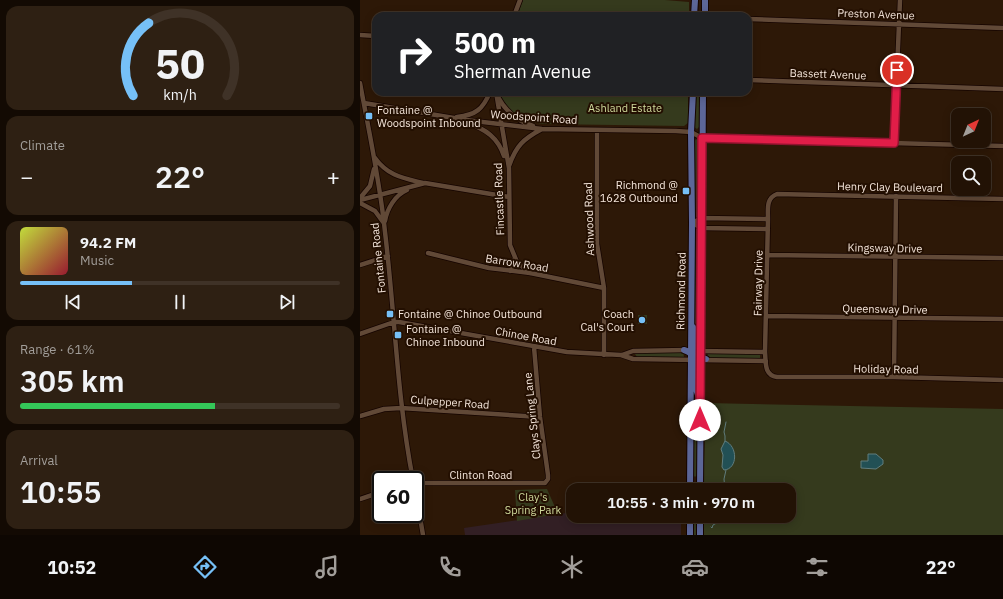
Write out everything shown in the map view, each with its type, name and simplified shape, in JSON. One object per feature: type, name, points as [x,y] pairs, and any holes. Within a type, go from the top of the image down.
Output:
[{"type":"main road","points":[[694,0],[694,12]]},
{"type":"main road","points":[[705,0],[705,12]]},
{"type":"main road","name":"Richmond Road","points":[[693,96],[691,132],[691,315],[696,338],[696,355],[701,405],[700,483]]},
{"type":"main road","name":"Richmond Road","points":[[690,483],[702,228],[703,96]]},
{"type":"main road","points":[[690,523],[690,535]]},
{"type":"main road","points":[[700,523],[700,535]]},
{"type":"street","points":[[516,12],[520,0]]},
{"type":"street","points":[[894,143],[900,0]]},
{"type":"street","name":"Preston Avenue","points":[[752,19],[1003,28]]},
{"type":"street","points":[[360,35],[372,36]]},
{"type":"street","name":"Bassett Avenue","points":[[752,80],[1003,90]]},
{"type":"street","name":"Fontaine Road","points":[[360,83],[374,157],[384,225],[401,408],[412,471]]},
{"type":"street","points":[[453,118],[479,110],[488,96]]},
{"type":"street","name":"Fincastle Road","points":[[497,96],[509,168],[510,240],[515,257],[522,268],[530,273]]},
{"type":"street","points":[[498,96],[504,107],[513,116],[524,123],[542,128]]},
{"type":"street","name":"Woodspoint Road","points":[[364,103],[453,118],[501,124],[542,128],[691,132],[702,138]]},
{"type":"street","points":[[453,118],[476,126],[492,136],[500,145],[509,168]]},
{"type":"street","points":[[509,168],[514,154],[520,144],[542,128]]},
{"type":"street","name":"Ashwood Road","points":[[597,130],[597,244],[604,288],[604,355]]},
{"type":"street","points":[[702,138],[1003,146]]},
{"type":"street","points":[[374,157],[390,173],[399,177],[425,184],[509,198]]},
{"type":"street","points":[[360,200],[370,186],[373,175],[374,157]]},
{"type":"street","points":[[360,200],[425,184]]},
{"type":"street","points":[[384,225],[387,212],[404,191],[425,184]]},
{"type":"street","name":"Henry Clay Boulevard","points":[[777,194],[1003,200]]},
{"type":"street","name":"Fairway Drive","points":[[770,375],[766,368],[768,219],[770,199],[772,196],[777,194]]},
{"type":"street","points":[[894,377],[896,196]]},
{"type":"street","points":[[360,200],[381,218],[384,225]]},
{"type":"street","points":[[692,223],[702,218],[768,219]]},
{"type":"street","points":[[692,223],[702,228],[768,229]]},
{"type":"street","name":"Barrow Road","points":[[428,253],[489,268],[530,273],[604,288]]},
{"type":"street","name":"Kingsway Drive","points":[[768,255],[1003,258]]},
{"type":"street","points":[[360,265],[388,256]]},
{"type":"street","points":[[510,271],[514,264],[515,257]]},
{"type":"street","name":"Queensway Drive","points":[[767,316],[1003,319]]},
{"type":"street","name":"Chinoe Road","points":[[360,334],[394,322],[580,354],[620,355],[633,359],[696,355]]},
{"type":"street","name":"Clays Spring Lane","points":[[534,347],[540,417],[548,475],[546,482]]},
{"type":"street","name":"Chinoe Road","points":[[620,355],[633,351],[696,355]]},
{"type":"street","points":[[696,355],[766,352]]},
{"type":"street","points":[[696,355],[766,361]]},
{"type":"street","name":"Holiday Road","points":[[770,375],[777,377],[894,377],[1003,380]]},
{"type":"street","name":"Culpepper Road","points":[[360,416],[384,410],[401,408],[540,417]]},
{"type":"street","name":"Clinton Road","points":[[424,483],[546,482]]},
{"type":"street","points":[[360,499],[372,495]]},
{"type":"street","points":[[421,523],[423,535]]},
{"type":"shaded area","points":[[566,513],[566,523],[681,523],[681,535],[465,535],[464,528]]},
{"type":"green space","points":[[523,0],[665,0],[689,2],[689,12],[518,12]]},
{"type":"green space","name":"Ashland Estate","points":[[501,96],[688,96],[688,123],[684,126],[543,124],[521,118],[512,112]]},
{"type":"green space","points":[[694,96],[700,96],[699,127],[697,129],[694,127]]},
{"type":"green space","points":[[696,139],[699,141],[699,218],[695,219],[694,142]]},
{"type":"green space","points":[[696,227],[699,229],[698,348],[693,312],[694,229]]},
{"type":"green space","name":"Coach Cal's Court","points":[[638,315],[647,315],[647,324],[638,324]]},
{"type":"green space","points":[[637,352],[683,352],[684,357],[637,357],[635,354]]},
{"type":"green space","points":[[708,353],[760,354],[760,358],[707,358]]},
{"type":"green space","points":[[706,403],[1003,409],[1003,535],[704,535],[704,523],[796,523],[796,483],[703,483]]},
{"type":"green space","points":[[696,407],[698,409],[698,474],[695,477],[693,475],[693,408]]},
{"type":"green space","name":"Clay's Spring Park","points":[[547,489],[558,514],[517,521],[515,490]]},
{"type":"green space","points":[[692,523],[697,523],[697,535],[692,535]]},
{"type":"water","points":[[725,441],[732,448],[735,457],[732,466],[729,469],[724,470],[722,467],[723,455],[721,449]]},
{"type":"water","points":[[868,454],[876,454],[883,460],[883,464],[876,469],[861,468],[861,461],[868,461]]},
{"type":"waterway","points":[[725,441],[724,432],[726,422]]},
{"type":"waterway","points":[[724,483],[726,470]]},
{"type":"waterway","points":[[711,527],[712,528],[713,525],[717,523]]},
{"type":"place","name":"Fontaine @ Woodspoint Inbound","points":[[369,116]]},
{"type":"place","name":"Richmond @ 1628 Outbound","points":[[686,191]]},
{"type":"place","name":"Fontaine @ Chinoe Outbound","points":[[390,314]]},
{"type":"place","name":"Coach Cal's Court","points":[[642,320]]},
{"type":"place","name":"Fontaine @ Chinoe Inbound","points":[[398,335]]},
{"type":"route","points":[[700,420],[702,138],[894,143],[897,70]]}]
